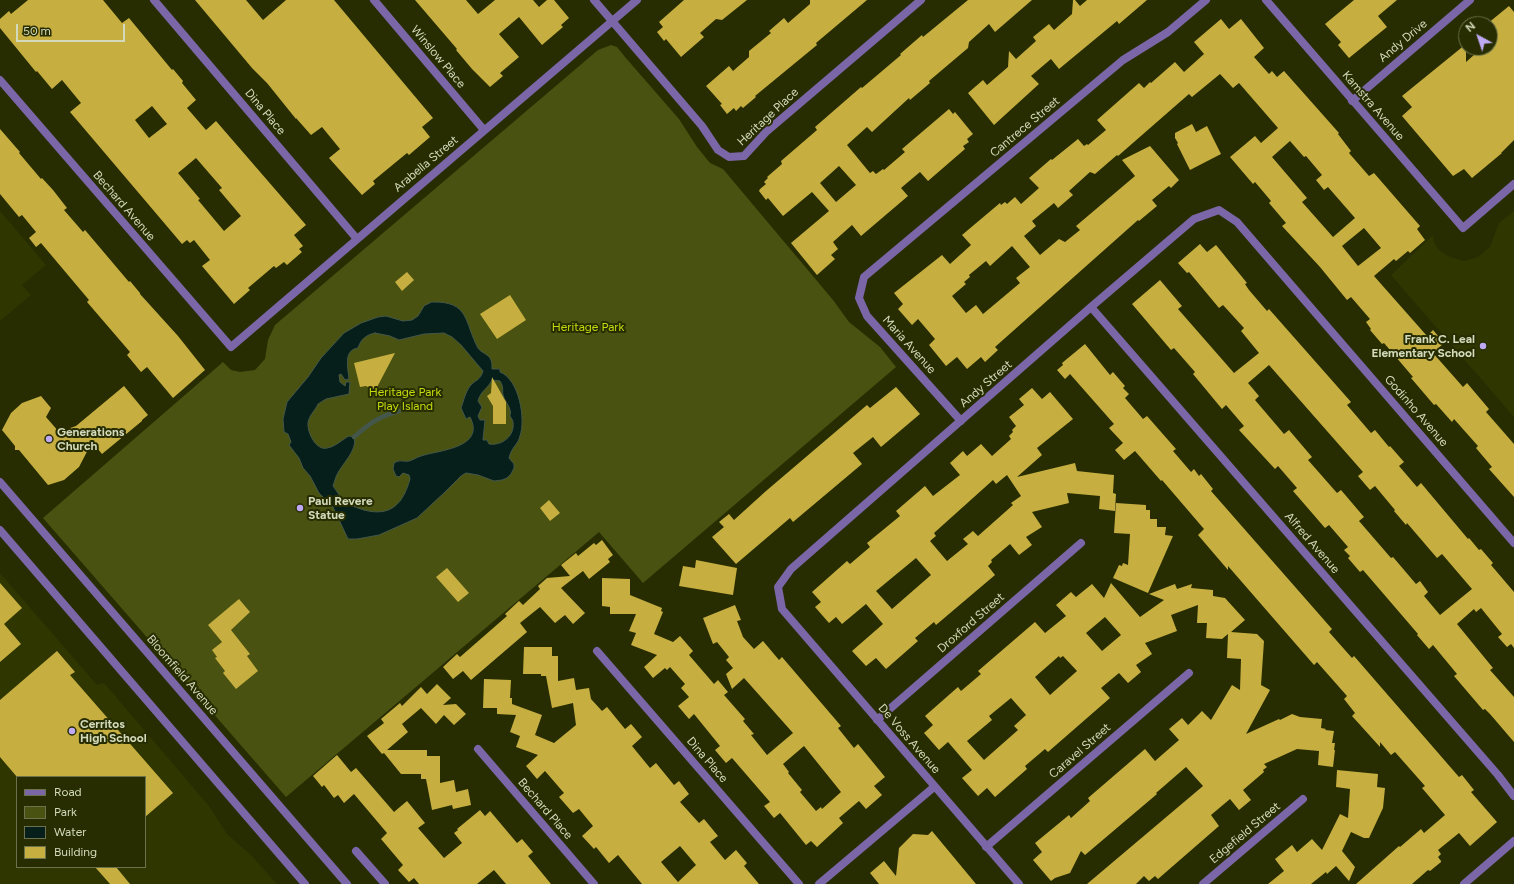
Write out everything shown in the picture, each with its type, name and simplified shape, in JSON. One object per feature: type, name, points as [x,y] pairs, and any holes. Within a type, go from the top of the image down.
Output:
[{"type":"street","name":"Dina Place","points":[[154,0],[357,239]]},
{"type":"street","name":"Winslow Place","points":[[374,0],[484,130]]},
{"type":"street","name":"Heritage Place","points":[[594,0],[702,126],[718,150],[729,157],[744,156],[766,132],[921,0]]},
{"type":"street","name":"Arabella Street","points":[[231,347],[637,0]]},
{"type":"street","name":"Cantrece Street","points":[[864,277],[1123,60],[1168,32],[1206,0]]},
{"type":"street","name":"Kamstra Avenue","points":[[1266,0],[1463,228],[1514,184]]},
{"type":"street","name":"Andy Drive","points":[[1352,101],[1470,0]]},
{"type":"street","name":"Bechard Avenue","points":[[0,80],[231,347]]},
{"type":"street","name":"Andy Street","points":[[782,609],[778,587],[791,569],[1194,219],[1219,210],[1237,222]]},
{"type":"street","name":"Godinho Avenue","points":[[1237,222],[1514,543]]},
{"type":"street","name":"Maria Avenue","points":[[864,277],[859,298],[867,316],[961,422]]},
{"type":"street","name":"Alfred Avenue","points":[[1091,307],[1498,775],[1514,796]]},
{"type":"street","name":"Bloomfield Avenue","points":[[0,482],[347,884]]},
{"type":"street","points":[[0,530],[305,884]]},
{"type":"street","name":"Droxford Street","points":[[877,720],[1081,543]]},
{"type":"street","name":"De Voss Avenue","points":[[782,609],[1019,884]]},
{"type":"street","name":"Dina Place","points":[[597,651],[799,884]]},
{"type":"street","name":"Caravel Street","points":[[986,847],[1189,673]]},
{"type":"street","name":"Bechard Place","points":[[478,749],[594,884]]},
{"type":"street","points":[[819,884],[934,786]]},
{"type":"street","name":"Edgefield Street","points":[[1203,884],[1303,800]]},
{"type":"street","points":[[1464,884],[1514,841]]},
{"type":"street","points":[[356,851],[385,884]]},
{"type":"shaded area","points":[[0,211],[46,265],[22,285],[31,295],[0,321]]},
{"type":"shaded area","name":"Frank C. Leal Elementary School","points":[[1514,211],[1514,417],[1391,275],[1433,235],[1434,242],[1439,250],[1450,257],[1464,261],[1478,257],[1490,247],[1499,223]]},
{"type":"shaded area","name":"Cerritos High School","points":[[0,573],[97,685],[104,683],[209,806],[227,834],[251,855],[277,884],[0,884]]},
{"type":"green space","name":"Heritage Park","points":[[611,45],[617,47],[679,119],[697,147],[710,163],[723,169],[833,300],[849,322],[880,347],[896,367],[643,583],[599,532],[286,797],[43,518],[223,362],[231,370],[240,372],[255,370],[265,359],[268,340],[275,325],[598,50]]},
{"type":"water","points":[[432,302],[444,303],[453,305],[460,309],[478,348],[490,358],[492,362],[492,369],[500,369],[500,372],[507,376],[512,383],[519,400],[522,420],[522,429],[518,442],[509,458],[514,464],[514,468],[507,478],[494,481],[478,475],[466,473],[417,518],[379,535],[348,539],[333,507],[319,493],[310,476],[303,468],[299,458],[289,445],[291,442],[288,434],[284,432],[283,419],[287,402],[308,377],[321,358],[344,333],[361,323],[378,317],[386,316],[403,321],[412,320],[418,316],[424,306]],"holes":[[[375,333],[390,336],[399,340],[424,334],[444,333],[452,337],[461,345],[483,371],[479,378],[468,389],[461,408],[466,419],[470,417],[473,427],[472,435],[458,446],[421,456],[409,461],[394,463],[393,469],[396,476],[399,477],[403,473],[409,475],[410,479],[404,495],[399,502],[389,510],[382,512],[364,510],[348,504],[333,486],[338,472],[354,447],[354,437],[349,436],[333,446],[323,448],[319,447],[313,440],[308,427],[310,418],[318,404],[326,399],[349,394],[350,382],[346,382],[345,386],[340,382],[339,375],[341,374],[345,380],[349,379],[347,365],[350,352],[353,349],[358,348],[364,338]],[[492,380],[500,381],[501,383],[504,397],[513,422],[513,427],[510,436],[503,442],[489,444],[487,440],[483,440],[485,420],[480,420],[478,416],[482,407],[478,401],[479,397],[489,386]]]},
{"type":"building","points":[[28,0],[103,0],[122,23],[129,18],[183,81],[182,83],[196,100],[187,108],[206,130],[216,121],[306,225],[294,235],[303,246],[299,249],[302,252],[287,265],[284,262],[276,268],[274,266],[248,288],[250,290],[234,304],[202,266],[210,260],[194,240],[190,243],[187,240],[182,244],[70,112],[81,103],[62,80],[52,89],[0,28],[0,19],[9,11],[11,14]],"holes":[[[152,106],[167,124],[149,138],[135,120]],[[196,158],[222,188],[219,190],[241,216],[224,231],[178,173]]]},
{"type":"building","points":[[195,0],[246,0],[263,20],[286,0],[334,0],[433,118],[422,127],[430,137],[409,155],[407,153],[373,181],[375,184],[362,195],[329,158],[340,149],[322,127],[311,135]]},
{"type":"building","points":[[415,0],[466,0],[478,14],[495,0],[533,0],[539,7],[547,0],[554,0],[569,18],[561,25],[563,27],[542,45],[519,17],[499,34],[519,57],[500,73],[503,76],[490,87],[472,69]]},
{"type":"building","points":[[684,0],[747,0],[722,20],[716,19],[700,33],[704,37],[681,57],[666,39],[664,41],[657,32],[663,27],[659,22]]},
{"type":"building","points":[[810,0],[867,0],[743,108],[741,106],[736,111],[734,108],[727,114],[720,105],[722,104],[706,86],[729,66],[733,71],[749,57],[749,51],[771,33],[769,31],[784,18],[788,23],[810,4]]},
{"type":"building","points":[[968,0],[1032,0],[995,32],[989,24],[969,42],[968,48],[929,81],[930,83],[910,100],[909,98],[872,132],[867,127],[847,145],[870,173],[873,171],[876,174],[883,169],[884,170],[905,152],[902,149],[949,109],[953,114],[955,112],[973,134],[967,139],[969,142],[963,146],[965,149],[928,181],[920,172],[901,188],[908,196],[861,236],[852,225],[833,242],[838,249],[831,255],[835,259],[817,275],[791,243],[829,211],[812,192],[783,216],[768,198],[766,200],[759,191],[766,184],[764,182],[768,178],[767,177],[782,164],[781,161],[817,130],[815,127],[901,55],[900,54],[922,35],[923,37]],"holes":[[[839,166],[856,185],[836,202],[820,183]]]},
{"type":"building","points":[[1073,0],[1075,0],[1080,6],[1087,0],[1147,0],[1119,24],[1117,21],[1059,69],[1051,59],[1031,76],[1039,84],[994,125],[968,93],[983,80],[987,85],[1008,67],[1009,51],[1016,59],[1036,41],[1033,37],[1049,24],[1054,30],[1072,14]]},
{"type":"building","points":[[1354,0],[1397,0],[1378,16],[1387,27],[1349,58],[1338,45],[1341,42],[1325,24]]},
{"type":"building","points":[[1509,6],[1514,12],[1514,140],[1502,153],[1472,178],[1464,169],[1453,176],[1402,116],[1412,107],[1402,96],[1458,50],[1458,56],[1466,56],[1466,62],[1473,56],[1498,56],[1498,16],[1497,16]]},
{"type":"building","points":[[1221,19],[1229,29],[1241,19],[1264,48],[1254,57],[1269,74],[1272,71],[1277,77],[1284,71],[1339,133],[1338,134],[1351,151],[1349,153],[1369,176],[1374,173],[1420,226],[1417,229],[1425,240],[1410,253],[1408,251],[1396,261],[1394,259],[1374,276],[1427,336],[1433,330],[1444,343],[1433,353],[1463,387],[1467,383],[1489,409],[1486,412],[1514,444],[1514,497],[1489,469],[1492,467],[1476,448],[1478,446],[1454,419],[1452,422],[1436,404],[1434,405],[1411,378],[1413,377],[1384,343],[1382,344],[1370,330],[1371,329],[1366,322],[1370,319],[1351,297],[1347,300],[1320,267],[1282,226],[1286,223],[1269,203],[1271,201],[1255,182],[1253,184],[1230,157],[1255,136],[1261,143],[1278,128],[1239,83],[1233,88],[1220,74],[1192,97],[1189,94],[1095,174],[1090,172],[1069,191],[1073,195],[1058,208],[1054,203],[1032,221],[1036,226],[1024,236],[1040,255],[1059,239],[1065,242],[1080,230],[1076,226],[1135,176],[1122,160],[1150,146],[1179,180],[1171,188],[1169,186],[1152,200],[1157,206],[1139,221],[1138,220],[995,347],[998,350],[985,362],[981,357],[967,369],[957,357],[946,366],[929,345],[935,339],[918,319],[912,325],[898,309],[903,304],[894,293],[942,255],[950,264],[971,245],[962,235],[1000,203],[1001,205],[1005,202],[1007,204],[1015,197],[1021,204],[1039,188],[1029,178],[1078,139],[1084,146],[1087,144],[1088,145],[1106,130],[1097,120],[1139,83],[1144,88],[1175,62],[1184,72],[1204,54],[1194,42]],"holes":[[[1290,141],[1304,157],[1306,156],[1322,175],[1316,180],[1324,190],[1328,187],[1355,218],[1333,237],[1302,202],[1307,198],[1272,157]],[[1364,228],[1381,248],[1358,266],[1342,246]],[[1012,246],[1030,267],[1016,278],[1020,283],[983,314],[976,305],[966,313],[952,296],[966,284],[964,282],[970,277],[969,275],[986,261],[990,266]]]},
{"type":"building","points":[[1192,124],[1196,132],[1207,126],[1221,154],[1190,170],[1177,144],[1175,133]]},
{"type":"building","points":[[0,129],[41,179],[42,178],[53,190],[67,208],[64,210],[83,232],[85,230],[129,282],[130,281],[178,336],[205,370],[173,398],[147,367],[141,372],[127,355],[130,352],[87,302],[89,300],[41,243],[36,247],[29,238],[36,232],[22,215],[19,217],[0,194]]},
{"type":"building","points":[[1200,244],[1207,252],[1216,245],[1247,283],[1245,284],[1249,290],[1267,311],[1269,309],[1351,402],[1347,405],[1371,433],[1375,430],[1404,462],[1399,466],[1417,487],[1421,483],[1468,539],[1469,538],[1479,550],[1481,549],[1493,563],[1491,565],[1514,592],[1514,648],[1511,644],[1507,647],[1498,637],[1502,634],[1481,608],[1476,612],[1474,609],[1457,624],[1493,668],[1490,670],[1514,697],[1514,742],[1490,714],[1485,709],[1483,710],[1454,676],[1457,674],[1433,645],[1429,649],[1363,570],[1360,572],[1348,558],[1350,556],[1344,550],[1348,547],[1329,525],[1325,528],[1293,491],[1297,488],[1278,466],[1275,469],[1239,430],[1244,426],[1226,405],[1222,409],[1193,374],[1195,372],[1174,348],[1171,350],[1132,304],[1160,280],[1182,306],[1178,309],[1234,373],[1259,353],[1241,331],[1244,328],[1223,305],[1219,308],[1189,272],[1187,273],[1178,263]],"holes":[[[1269,365],[1363,472],[1358,476],[1370,490],[1375,486],[1406,525],[1407,523],[1437,558],[1442,554],[1472,589],[1440,615],[1424,596],[1428,592],[1420,581],[1416,584],[1393,557],[1391,558],[1359,521],[1364,517],[1341,490],[1337,493],[1308,460],[1312,457],[1289,430],[1284,434],[1255,400],[1259,396],[1248,383]]]},
{"type":"building","points":[[407,272],[414,280],[402,291],[395,282]]},
{"type":"building","points":[[510,295],[526,320],[497,339],[480,314]]},
{"type":"building","points":[[1085,344],[1110,375],[1113,372],[1125,386],[1123,388],[1129,394],[1125,398],[1143,419],[1147,416],[1176,449],[1173,451],[1191,472],[1194,469],[1199,476],[1201,474],[1213,489],[1211,491],[1332,629],[1329,632],[1352,658],[1354,656],[1459,777],[1462,775],[1474,790],[1471,792],[1497,822],[1470,846],[1459,833],[1438,850],[1441,854],[1438,857],[1441,862],[1430,871],[1428,870],[1412,884],[1356,884],[1399,846],[1400,847],[1421,829],[1424,833],[1445,815],[1422,788],[1425,786],[1395,752],[1391,755],[1380,742],[1380,747],[1352,716],[1355,713],[1344,699],[1347,696],[1317,662],[1314,665],[1228,566],[1228,570],[1198,535],[1204,529],[1162,480],[1161,481],[1135,451],[1124,460],[1115,450],[1123,443],[1109,428],[1114,424],[1070,374],[1065,379],[1057,370],[1063,365],[1062,363]]},
{"type":"building","points":[[395,353],[375,391],[366,386],[360,387],[354,363]]},
{"type":"building","points":[[492,377],[506,402],[506,424],[493,424],[493,406],[487,396],[491,393]]},
{"type":"building","name":"Generations Church","points":[[124,386],[148,415],[102,454],[92,442],[79,467],[64,480],[48,485],[19,450],[15,450],[15,446],[2,430],[11,413],[22,403],[41,396],[51,408],[46,417],[59,432],[76,426]]},
{"type":"building","points":[[896,387],[920,414],[881,447],[873,437],[853,453],[862,464],[793,522],[790,518],[736,564],[712,537],[724,527],[719,522],[729,514],[734,520],[867,405],[870,408]]},
{"type":"building","points":[[1032,388],[1042,399],[1050,392],[1073,419],[1037,448],[1042,455],[1017,477],[1075,463],[1077,471],[1114,475],[1113,493],[1116,494],[1115,511],[1099,509],[1100,496],[1067,493],[1069,503],[1032,512],[1042,527],[1026,537],[1032,545],[1019,555],[1010,544],[991,560],[992,562],[988,566],[995,575],[936,625],[934,622],[915,638],[918,641],[886,669],[876,658],[866,666],[852,651],[883,624],[866,604],[842,624],[836,617],[829,623],[815,607],[821,602],[812,592],[847,561],[850,564],[870,547],[867,543],[900,516],[896,511],[925,486],[933,496],[960,475],[950,463],[963,451],[967,456],[981,444],[992,456],[1011,439],[1009,436],[1016,426],[1009,417],[1024,405],[1019,399]],"holes":[[[1007,475],[1021,496],[1011,503],[1013,505],[978,536],[973,531],[963,539],[968,544],[947,561],[930,541],[936,536],[934,533],[993,480],[996,484]],[[916,558],[931,575],[892,609],[876,591]]]},
{"type":"building","points":[[549,500],[560,513],[550,521],[540,508]]},
{"type":"building","points":[[1116,503],[1146,505],[1146,510],[1150,510],[1150,519],[1157,519],[1157,527],[1166,527],[1165,535],[1173,536],[1148,593],[1113,578],[1119,565],[1122,566],[1123,563],[1128,565],[1130,534],[1114,533]]},
{"type":"building","points":[[602,540],[613,555],[608,559],[610,562],[589,579],[583,571],[561,588],[585,613],[573,624],[565,615],[555,623],[540,607],[520,623],[527,632],[471,680],[463,671],[453,679],[443,667],[457,654],[460,657],[507,616],[505,614],[519,601],[523,605],[540,589],[538,586],[547,578],[570,576],[561,565],[576,553],[578,556],[594,543],[596,545]]},
{"type":"building","points":[[696,560],[737,568],[733,595],[679,586],[683,566],[695,568]]},
{"type":"building","points":[[447,568],[469,593],[458,602],[436,577]]},
{"type":"building","points":[[602,578],[630,579],[630,595],[662,608],[661,611],[663,612],[654,634],[673,642],[680,636],[693,651],[689,655],[714,684],[718,680],[728,692],[724,695],[745,719],[743,721],[754,734],[751,735],[767,755],[793,733],[744,678],[732,689],[726,674],[733,668],[726,660],[729,657],[717,642],[713,644],[703,618],[735,605],[741,620],[737,621],[743,637],[754,649],[763,641],[779,660],[782,657],[841,726],[838,728],[854,748],[858,744],[885,777],[874,786],[882,795],[866,809],[859,801],[839,818],[843,823],[817,847],[811,841],[806,845],[780,813],[774,818],[764,806],[770,802],[732,758],[726,763],[715,750],[720,746],[694,714],[689,719],[678,706],[689,697],[681,688],[685,684],[670,667],[667,670],[665,668],[653,678],[644,667],[657,655],[631,645],[636,633],[629,631],[636,614],[610,614],[610,607],[602,606]],"holes":[[[804,746],[841,792],[822,809],[821,807],[816,811],[800,792],[802,790],[788,773],[789,772],[783,764]]]},
{"type":"building","points":[[0,583],[22,608],[4,624],[21,644],[0,662]]},
{"type":"building","points":[[1111,583],[1140,617],[1164,600],[1149,594],[1175,584],[1177,589],[1192,584],[1191,588],[1213,590],[1213,596],[1225,598],[1245,620],[1231,632],[1257,634],[1264,641],[1261,685],[1270,690],[1246,734],[1292,714],[1300,717],[1322,719],[1321,728],[1334,731],[1332,743],[1335,743],[1333,767],[1318,765],[1319,751],[1297,749],[1264,764],[1267,767],[1263,770],[1264,772],[1243,790],[1251,800],[1239,810],[1230,799],[1211,815],[1219,826],[1158,879],[1155,876],[1149,881],[1144,876],[1136,884],[1087,884],[1203,786],[1186,767],[1156,793],[1157,794],[1085,855],[1081,851],[1070,873],[1055,878],[1051,881],[1033,860],[1042,852],[1035,843],[1069,815],[1071,818],[1090,801],[1088,798],[1145,749],[1155,761],[1179,740],[1169,729],[1182,718],[1188,725],[1202,711],[1211,720],[1232,685],[1240,690],[1241,659],[1227,658],[1228,634],[1222,639],[1206,638],[1207,623],[1197,623],[1198,605],[1171,615],[1177,631],[1145,643],[1152,654],[1136,665],[1141,672],[1128,683],[1119,673],[1101,688],[1110,698],[1048,752],[1045,749],[1025,766],[1027,769],[995,797],[987,788],[978,796],[962,778],[972,770],[948,742],[939,750],[924,733],[933,725],[925,716],[958,687],[961,691],[981,674],[978,671],[1035,622],[1045,633],[1066,616],[1056,605],[1071,592],[1076,597],[1092,584],[1104,598]],"holes":[[[1105,617],[1121,635],[1102,651],[1086,633]],[[1059,656],[1060,658],[1063,656],[1077,671],[1050,695],[1035,677]],[[1011,698],[1026,715],[1014,726],[1018,730],[984,760],[967,741],[992,720],[989,716]]]},
{"type":"building","points":[[239,599],[250,612],[231,630],[250,654],[247,656],[258,671],[236,689],[223,673],[225,671],[215,658],[217,657],[212,650],[222,642],[208,625]]},
{"type":"building","points":[[524,647],[552,647],[552,656],[558,656],[558,681],[574,678],[576,690],[589,688],[591,699],[602,711],[607,707],[625,729],[631,724],[642,737],[632,746],[650,768],[656,763],[674,785],[679,781],[689,794],[680,802],[699,823],[704,819],[718,836],[710,842],[725,860],[736,850],[747,863],[744,866],[759,884],[642,884],[618,855],[609,863],[596,847],[594,849],[582,836],[593,826],[579,809],[573,813],[559,797],[564,793],[545,771],[537,779],[526,766],[538,755],[516,747],[520,736],[510,732],[516,715],[497,714],[497,708],[483,708],[484,679],[511,680],[510,698],[512,698],[512,704],[542,715],[535,735],[554,743],[576,725],[573,703],[552,708],[546,676],[541,676],[541,674],[523,674]],"holes":[[[680,846],[696,865],[678,882],[661,862]]]},
{"type":"building","points":[[57,651],[75,672],[70,675],[173,793],[146,816],[146,776],[16,776],[0,757],[0,700]]},
{"type":"building","points":[[437,684],[451,698],[443,705],[456,704],[466,714],[454,725],[444,715],[436,724],[421,708],[402,724],[408,732],[387,750],[427,750],[427,756],[440,756],[440,783],[454,780],[456,792],[468,789],[471,805],[453,809],[452,805],[432,810],[426,779],[421,779],[421,774],[401,774],[384,753],[382,754],[367,736],[384,723],[381,719],[400,703],[402,706],[421,687],[427,694]]},
{"type":"building","points":[[337,755],[351,772],[356,768],[394,812],[407,801],[425,823],[418,828],[444,858],[462,843],[454,833],[458,830],[457,829],[480,810],[485,816],[490,811],[517,843],[522,839],[533,852],[528,856],[551,884],[506,884],[494,870],[477,884],[419,884],[414,878],[409,882],[398,870],[403,865],[381,839],[387,833],[354,794],[344,803],[338,795],[334,798],[324,785],[322,787],[313,776]]},
{"type":"building","points":[[1337,770],[1378,774],[1377,787],[1385,788],[1383,808],[1369,838],[1364,838],[1351,832],[1342,851],[1355,867],[1349,881],[1336,866],[1327,874],[1326,872],[1311,884],[1268,884],[1284,871],[1275,859],[1292,845],[1297,852],[1312,839],[1322,850],[1340,814],[1348,818],[1350,789],[1336,787]]},
{"type":"building","points":[[932,831],[976,884],[879,884],[870,873],[884,861],[896,876],[899,848],[913,834],[928,835]]},
{"type":"building","points":[[96,868],[117,868],[130,884],[110,884]]},
{"type":"waterway","points":[[354,437],[375,421],[399,411]]},
{"type":"place","name":"Frank C. Leal Elementary School","points":[[1483,346]]},
{"type":"place","name":"Generations Church","points":[[49,439]]},
{"type":"place","name":"Paul Revere Statue","points":[[300,508]]},
{"type":"place","name":"Cerritos High School","points":[[72,731]]},
{"type":"park label","name":"Heritage Park Play Island","points":[[405,399]]}]
